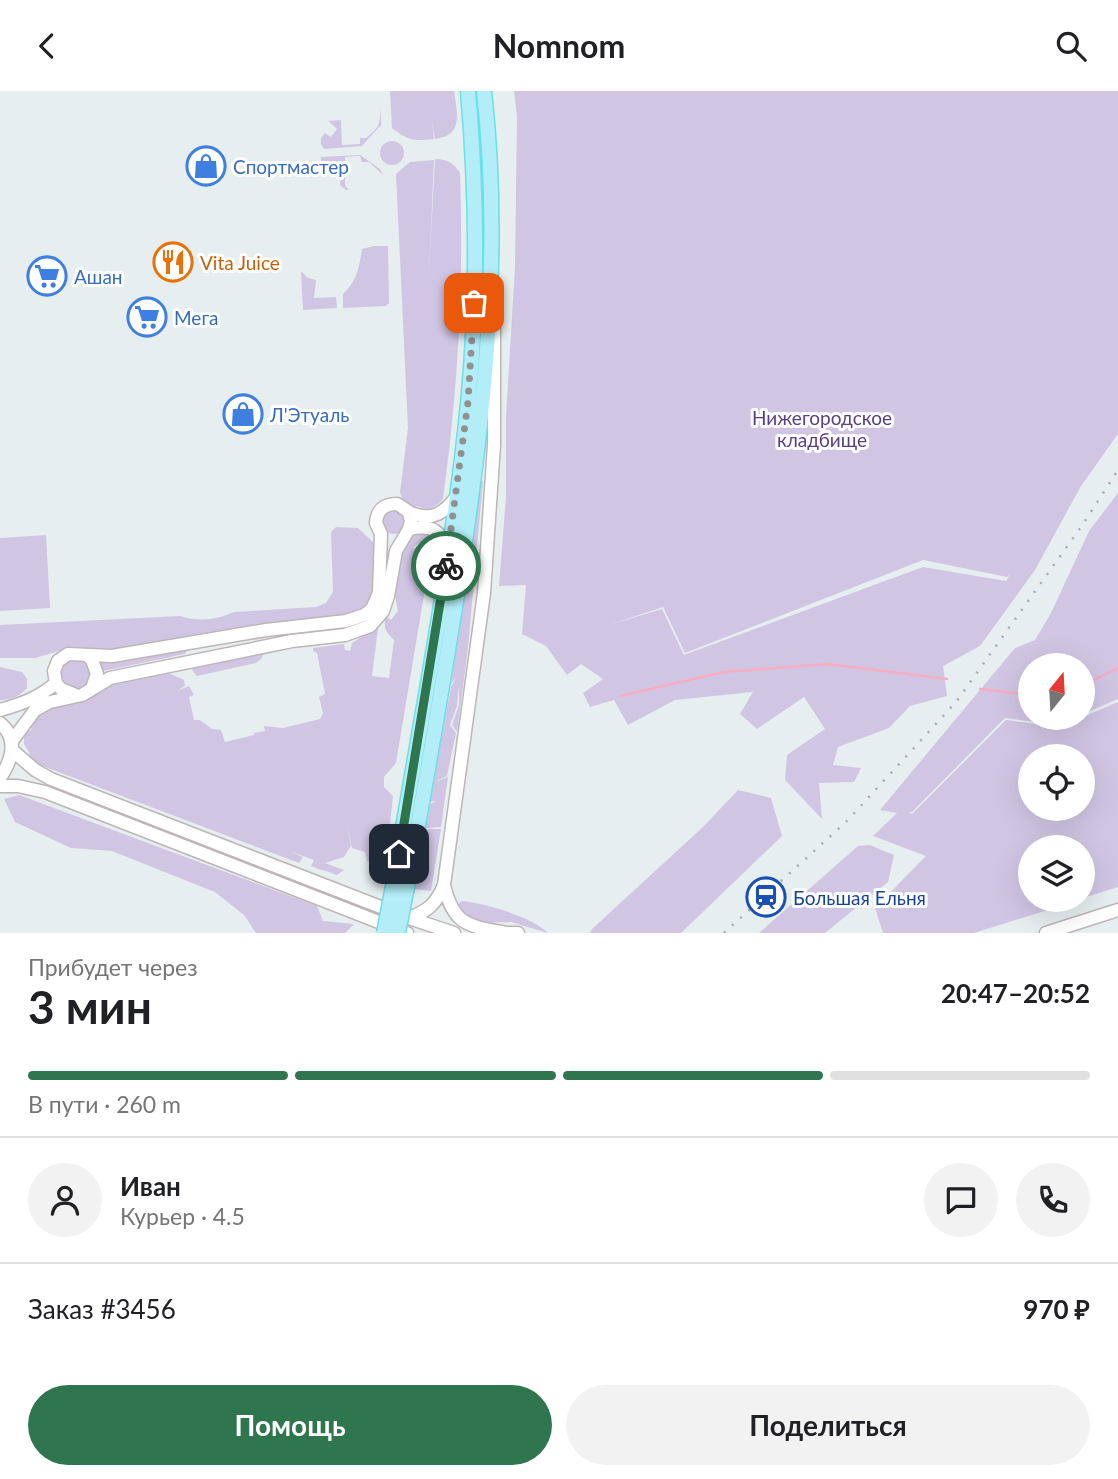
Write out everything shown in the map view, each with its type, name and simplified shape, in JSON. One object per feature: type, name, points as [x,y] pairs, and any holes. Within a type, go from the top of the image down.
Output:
[{"type":"main road","points":[[398,933],[400,884],[457,496],[468,402],[476,251],[474,177],[467,91]]},
{"type":"main road","points":[[409,918],[428,911],[438,900],[444,885],[484,593],[494,445],[496,348],[489,152],[484,91]]},
{"type":"main road","points":[[384,933],[400,884],[449,650],[483,403],[492,272]]},
{"type":"main road","points":[[76,695],[61,689],[56,683],[54,671],[58,661],[73,653],[112,656],[266,629],[346,621],[364,615],[372,609],[379,593],[381,534],[376,523],[379,510],[384,506],[397,504],[409,513],[440,515],[457,496]]},
{"type":"main road","points":[[0,778],[8,767],[12,746],[35,710],[50,702],[82,695],[110,678],[292,641],[359,632],[370,626],[383,611],[396,551],[411,521],[409,513]]},
{"type":"main road","points":[[381,534],[395,539],[422,526],[431,528],[443,539],[448,554]]},
{"type":"main road","points":[[86,655],[92,660],[97,674],[92,688]]},
{"type":"main road","points":[[0,709],[24,704],[56,683]]},
{"type":"main road","points":[[0,723],[4,726],[12,746],[35,770],[51,779],[454,933]]},
{"type":"main road","points":[[0,786],[18,786],[45,792],[407,933]]},
{"type":"main road","points":[[444,885],[449,905],[464,923],[476,928],[518,933]]},
{"type":"main road","points":[[1046,933],[1118,910]]},
{"type":"green space","points":[[390,91],[454,91],[457,115],[455,128],[444,137],[435,139],[432,123],[434,139],[407,138],[392,128]]},
{"type":"green space","name":"Нижегородское кладбище","points":[[514,91],[1118,91],[1118,434],[1081,486],[1035,570],[980,646],[943,666],[947,696],[910,706],[889,728],[838,747],[833,765],[861,768],[854,782],[819,783],[822,819],[785,780],[787,755],[825,729],[804,697],[757,729],[740,714],[753,692],[675,700],[628,725],[614,700],[590,707],[583,693],[603,679],[581,664],[567,675],[546,646],[522,634],[526,585],[499,586],[506,497],[506,416],[515,267],[517,117]],"holes":[[[923,560],[1007,577],[1010,574],[1006,581],[923,567],[684,655],[662,609],[609,625],[663,607],[685,653]]]},
{"type":"green space","points":[[381,109],[381,125],[362,146],[324,149],[321,138],[325,133],[331,137],[337,129],[328,121],[341,120],[342,145],[360,144],[360,138],[366,138],[376,128]]},
{"type":"green space","points":[[387,141],[397,141],[404,148],[404,158],[397,165],[387,165],[380,158],[380,148]]},
{"type":"green space","points":[[360,155],[380,169],[383,175],[369,162],[362,162],[360,156],[345,157],[345,185],[349,190],[340,185],[341,173],[336,166],[333,165],[322,172],[321,157]]},
{"type":"green space","points":[[435,159],[450,162],[460,173],[459,336],[443,499],[431,508],[415,508],[403,501],[400,492],[408,428],[396,174],[410,162],[434,160],[429,275]]},
{"type":"green space","points":[[388,246],[389,303],[386,306],[343,308],[343,294],[357,274],[362,249]]},
{"type":"green space","points":[[301,271],[308,278],[316,280],[314,298],[336,297],[337,308],[303,310]]},
{"type":"green space","points":[[481,481],[468,648],[457,732],[452,725],[459,705],[459,685],[457,706],[450,725],[456,733],[447,776],[434,782],[448,777],[441,827],[426,828],[430,804],[436,801],[429,802],[451,687],[456,677],[451,684]]},
{"type":"green space","points":[[1118,493],[1118,699],[1096,708],[1096,653],[1018,653],[1018,720],[1005,718],[912,812],[908,812],[912,814],[1006,720],[1018,722],[1018,730],[1096,730],[1096,711],[1118,702],[1118,887],[1095,894],[1095,835],[1018,835],[1018,912],[1041,912],[974,933],[883,933],[875,908],[926,856],[873,836],[897,813],[880,810],[1015,648],[1035,640],[1051,613],[1089,531]]},
{"type":"green space","points":[[394,510],[402,514],[406,522],[402,530],[394,534],[386,530],[382,522],[386,514]]},
{"type":"green space","points":[[336,527],[358,528],[375,544],[377,588],[365,612],[107,651],[73,647],[35,658],[0,658],[0,625],[180,616],[208,619],[234,612],[316,607],[326,603],[333,592],[331,532]]},
{"type":"green space","points":[[427,533],[435,544],[419,543],[412,548],[427,549],[428,571],[396,763],[384,777],[384,787],[393,796],[388,842],[382,861],[367,861],[365,852],[352,848],[347,823],[351,846],[344,857],[325,863],[344,870],[337,875],[311,866],[314,860],[289,851],[303,857],[299,863],[40,765],[28,755],[30,754],[24,744],[24,734],[32,729],[29,726],[31,717],[48,707],[73,703],[106,684],[168,673],[184,680],[185,686],[177,691],[189,686],[194,695],[189,697],[194,720],[200,720],[212,729],[221,730],[225,742],[265,731],[264,726],[283,728],[320,719],[323,713],[319,697],[325,694],[317,653],[313,648],[344,644],[345,650],[350,651],[352,643],[369,632],[379,621],[372,676],[389,678],[394,640],[386,631],[385,614],[391,620],[398,611],[394,571],[412,534]]},
{"type":"green space","points":[[46,535],[50,608],[0,611],[0,538]]},
{"type":"green space","points":[[191,645],[185,654],[98,672],[95,659]]},
{"type":"green space","points":[[264,651],[262,658],[256,663],[197,676],[192,670],[194,665]]},
{"type":"green space","points":[[76,658],[87,663],[92,674],[87,685],[76,690],[65,685],[60,674],[65,663]]},
{"type":"green space","points":[[0,667],[22,672],[27,679],[27,688],[21,694],[0,700]]},
{"type":"green space","points":[[738,790],[771,798],[782,836],[681,933],[590,933],[703,827]]},
{"type":"green space","points":[[19,795],[317,906],[323,921],[354,924],[345,933],[256,933],[244,915],[215,892],[112,851],[71,848],[15,822],[4,799]]},
{"type":"green space","points":[[424,829],[441,829],[431,891],[414,889]]},
{"type":"green space","points":[[870,845],[894,855],[888,882],[825,933],[759,933],[858,846]]},
{"type":"green space","points":[[462,901],[508,912],[548,933],[511,922],[481,923],[468,920],[457,909]]},
{"type":"waterway","points":[[620,696],[724,672],[828,664],[947,679]]},
{"type":"waterway","points":[[1096,679],[1118,668]]},
{"type":"waterway","points":[[980,689],[1018,693]]},
{"type":"railway","points":[[724,933],[846,822],[956,702],[1081,527],[1118,470]]},
{"type":"way so far","points":[[446,566],[468,402],[474,303]]},
{"type":"place","name":"Спортмастер","points":[[206,166]]},
{"type":"place","name":"Vita Juice","points":[[173,262]]},
{"type":"place","name":"Ашан","points":[[47,276]]},
{"type":"place","name":"Мега","points":[[147,317]]},
{"type":"place","name":"Л'Этуаль","points":[[243,414]]},
{"type":"place","name":"Большая Ельня","points":[[766,897]]},
{"type":"route","points":[[399,854],[446,566]]}]
